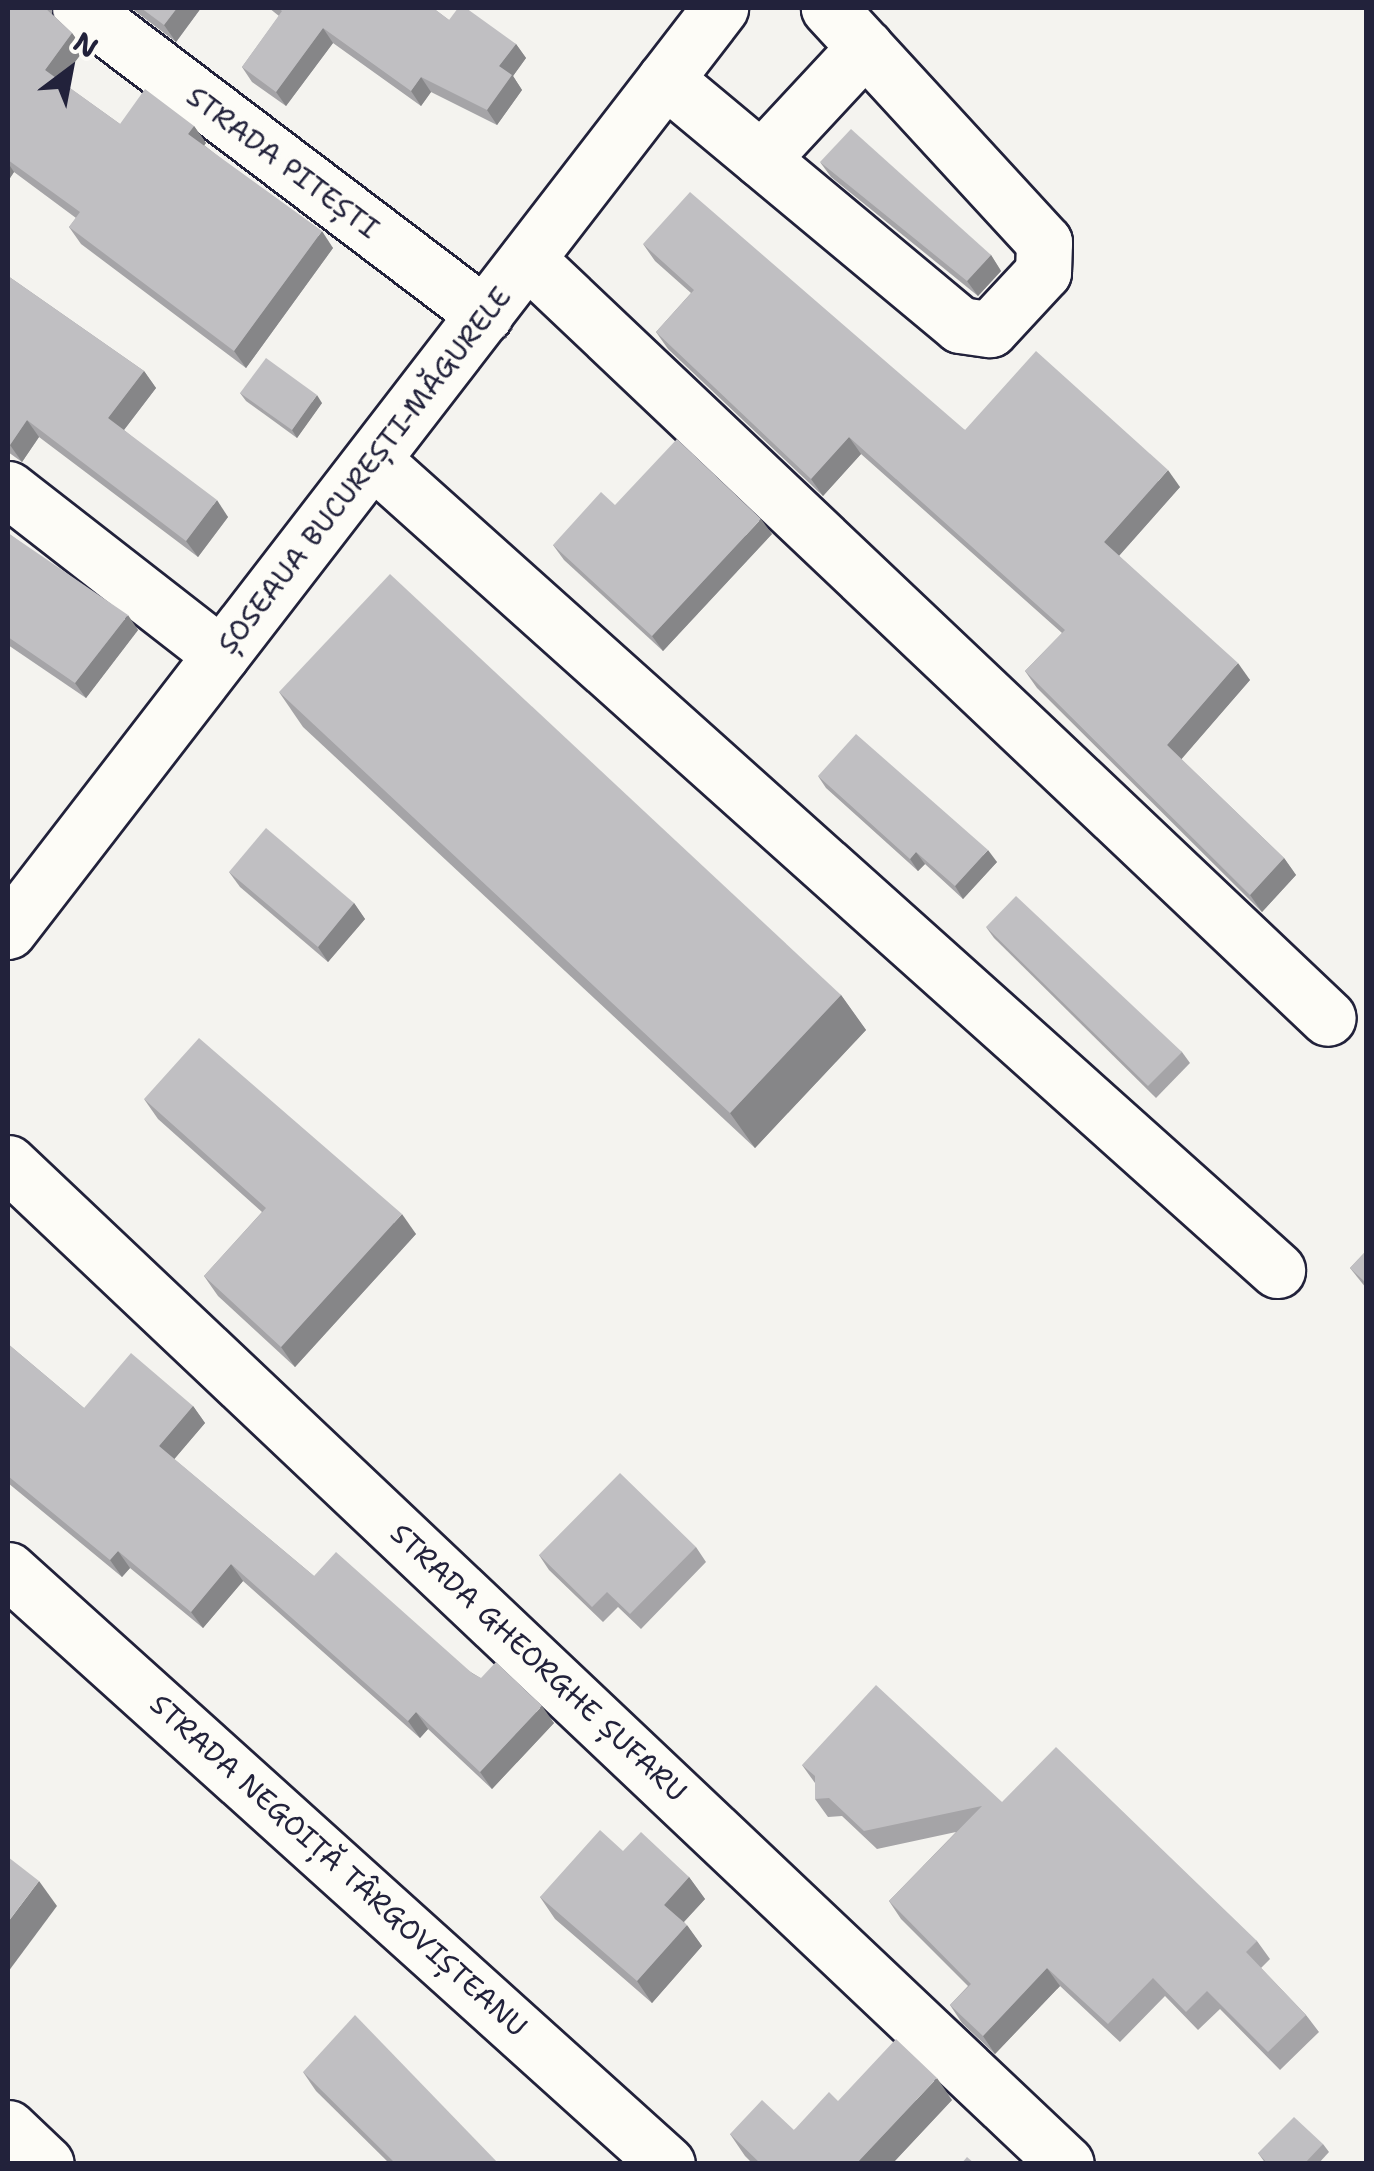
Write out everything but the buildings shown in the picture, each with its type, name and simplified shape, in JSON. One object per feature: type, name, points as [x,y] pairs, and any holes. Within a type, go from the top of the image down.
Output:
[{"type":"street","name":"STRADA PITEȘTI","points":[[80,8],[485,315]]},
{"type":"street","name":"ȘOSEAUA BUCUREȘTI-MĂGURELE","points":[[8,931],[720,8]]},
{"type":"street","points":[[665,79],[960,325],[990,328],[1043,272],[1044,242],[828,8]]},
{"type":"street","points":[[761,159],[864,47]]},
{"type":"street","points":[[527,259],[1328,1018]]},
{"type":"street","points":[[374,460],[1276,1270]]},
{"type":"street","points":[[8,490],[221,655]]},
{"type":"street","name":"STRADA GHEORGHE ȘUFARU","points":[[8,1164],[1066,2164]]},
{"type":"street","name":"STRADA NEGOIȚĂ TÂRGOVIȘTEANU","points":[[8,1570],[668,2164]]},
{"type":"street","points":[[8,2128],[46,2164]]}]
